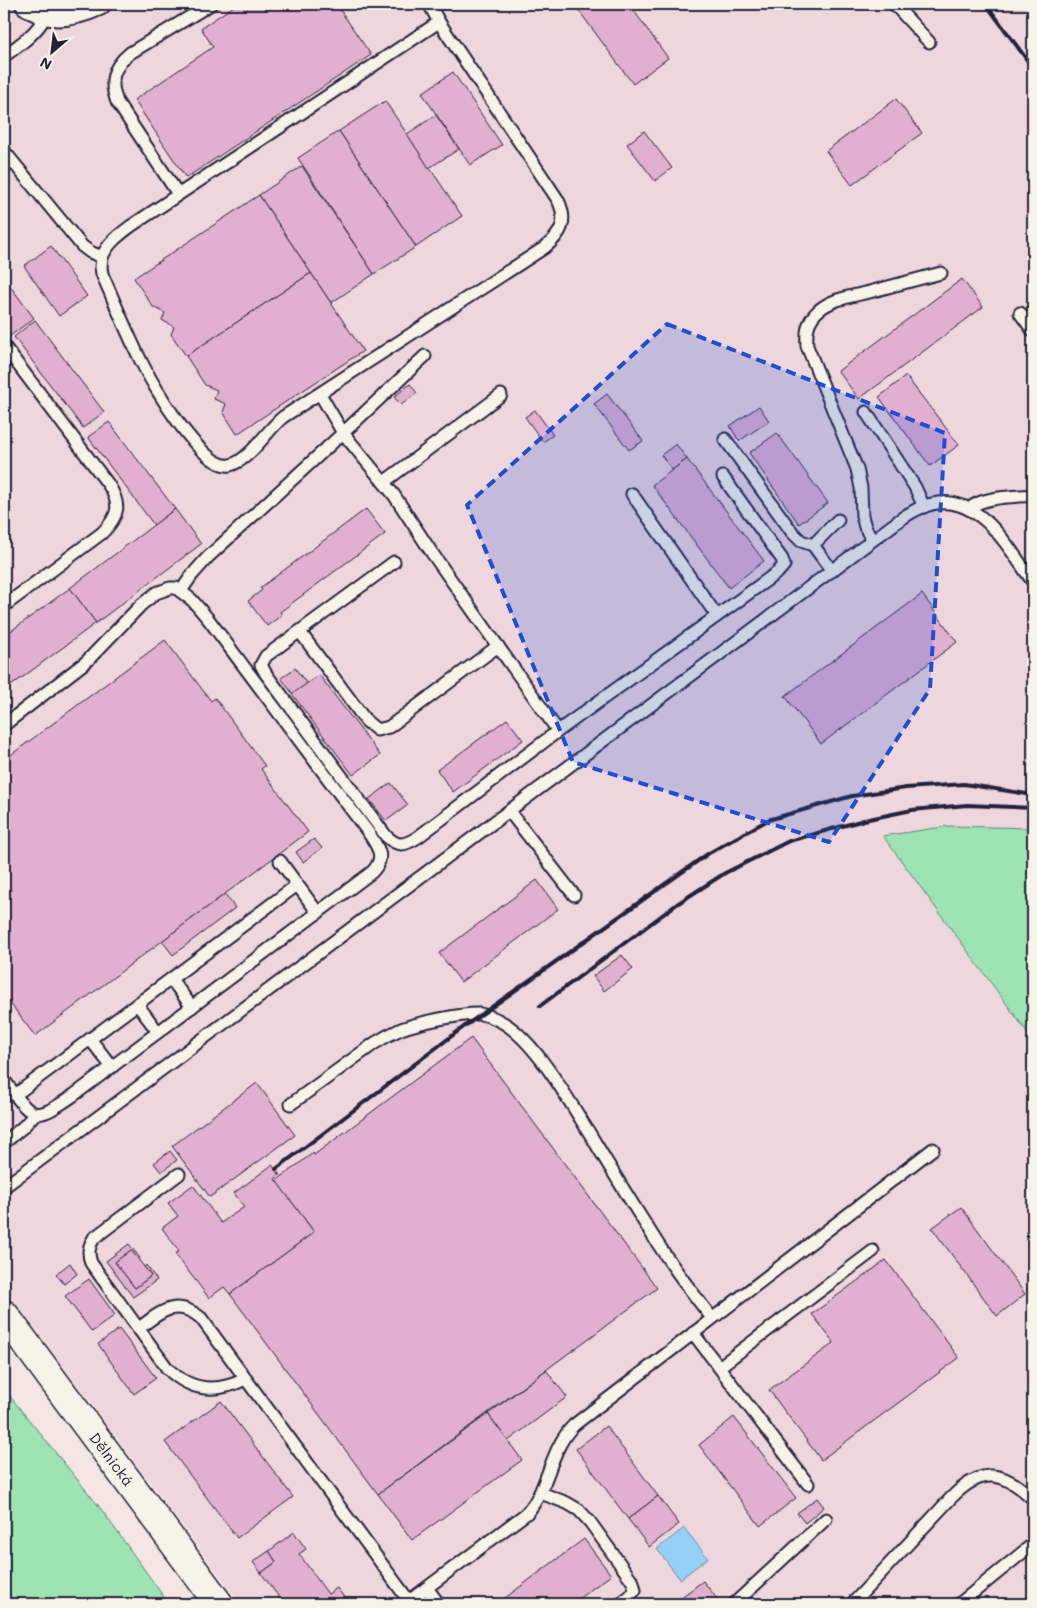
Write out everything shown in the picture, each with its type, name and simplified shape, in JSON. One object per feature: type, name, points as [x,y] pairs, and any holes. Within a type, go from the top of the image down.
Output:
[{"type":"street","points":[[27,4],[47,14],[58,15],[71,14],[98,4]]},
{"type":"street","name":"Dělnická","points":[[4,1314],[220,1604]]},
{"type":"lane","points":[[178,194],[117,102],[113,92],[112,81],[115,70],[130,53],[210,4]]},
{"type":"lane","points":[[429,4],[439,22],[558,200],[563,210],[562,226],[554,240],[544,248],[276,422],[242,459],[227,466],[210,459],[191,440],[148,375],[102,274],[104,251],[114,239],[178,194],[439,22]]},
{"type":"lane","points":[[894,4],[930,42]]},
{"type":"lane","points":[[4,56],[31,35],[47,14]]},
{"type":"lane","points":[[4,151],[82,246],[102,257]]},
{"type":"lane","points":[[872,540],[862,516],[861,488],[857,468],[807,346],[806,333],[810,321],[826,305],[844,298],[941,273]]},
{"type":"lane","points":[[1020,313],[1033,331]]},
{"type":"lane","points":[[4,606],[102,533],[114,518],[117,510],[117,502],[108,484],[5,349]]},
{"type":"lane","points":[[181,591],[204,561],[425,356]]},
{"type":"lane","points":[[320,394],[343,432],[384,482],[558,730]]},
{"type":"lane","points":[[384,482],[502,395]]},
{"type":"lane","points":[[866,412],[915,487],[924,507]]},
{"type":"lane","points":[[725,438],[792,532],[801,541],[813,545],[832,571]]},
{"type":"lane","points":[[394,562],[266,656],[262,661],[262,669],[386,836],[398,845],[418,838],[558,730],[778,572],[784,565],[782,559],[723,477]]},
{"type":"lane","points":[[632,494],[717,616]]},
{"type":"lane","points":[[969,509],[986,501],[1033,495]]},
{"type":"lane","points":[[4,1187],[872,540],[915,510],[932,504],[949,502],[969,509],[986,520],[1033,582]]},
{"type":"lane","points":[[813,545],[838,520]]},
{"type":"lane","points":[[4,725],[87,661],[148,598],[170,588],[181,591],[192,600],[209,620],[360,822],[378,849],[380,860],[377,867],[318,913],[59,1105],[48,1111],[35,1114],[4,1143]]},
{"type":"lane","points":[[300,632],[366,721],[377,730],[389,727],[498,646]]},
{"type":"lane","points":[[509,811],[574,896]]},
{"type":"lane","points":[[280,861],[318,913]]},
{"type":"lane","points":[[15,1095],[297,885]]},
{"type":"lane","points":[[171,979],[192,1007]]},
{"type":"lane","points":[[137,1004],[158,1032]]},
{"type":"lane","points":[[291,1104],[375,1043],[403,1028],[466,1015],[481,1014],[497,1019],[511,1027],[534,1050],[573,1107],[658,1244],[712,1318]]},
{"type":"lane","points":[[90,1038],[112,1067]]},
{"type":"lane","points":[[4,1080],[26,1108],[35,1114]]},
{"type":"lane","points":[[138,1329],[158,1314],[176,1307],[193,1311],[207,1325],[407,1603],[527,1513],[541,1492],[555,1454],[566,1433],[584,1416],[933,1149]]},
{"type":"lane","points":[[178,1174],[100,1233],[90,1243],[89,1256],[94,1268],[167,1368],[177,1378],[201,1388],[229,1386],[245,1379]]},
{"type":"lane","points":[[719,1367],[874,1251]]},
{"type":"lane","points":[[693,1332],[808,1484]]},
{"type":"lane","points":[[852,1604],[951,1498],[968,1483],[987,1476],[998,1476],[1011,1480],[1033,1499]]},
{"type":"lane","points":[[541,1492],[579,1510],[590,1522],[633,1582],[636,1590],[620,1604]]},
{"type":"lane","points":[[734,1604],[826,1519]]},
{"type":"lane","points":[[959,1604],[1033,1544]]},
{"type":"lane","points":[[427,1588],[439,1604]]},
{"type":"highlighted area","points":[[667,324],[945,433],[930,689],[829,842],[573,762],[467,505]]},
{"type":"shaded area","points":[[4,4],[1033,4],[1033,1604],[241,1604],[4,1286]]},
{"type":"green space","points":[[949,826],[1033,828],[1033,1040],[883,836]]},
{"type":"green space","points":[[4,1389],[98,1505],[169,1604],[4,1604]]},
{"type":"water","points":[[684,1528],[708,1558],[680,1579],[657,1549]]},
{"type":"building","points":[[237,4],[269,4],[272,8],[278,4],[336,4],[371,55],[186,178],[134,100],[213,47],[201,28]]},
{"type":"building","points":[[574,4],[629,4],[668,58],[633,84]]},
{"type":"building","points":[[453,72],[502,145],[470,165],[422,93]]},
{"type":"building","points":[[896,99],[922,133],[852,185],[826,151]]},
{"type":"building","points":[[385,101],[462,216],[416,247],[339,131]]},
{"type":"building","points":[[436,115],[459,149],[429,168],[407,134]]},
{"type":"building","points":[[339,131],[416,247],[374,274],[298,158]]},
{"type":"building","points":[[644,131],[672,168],[655,181],[627,144]]},
{"type":"building","points":[[302,166],[374,274],[331,303],[259,195]]},
{"type":"building","points":[[259,195],[311,273],[186,356],[171,334],[174,327],[162,320],[165,313],[153,307],[134,278]]},
{"type":"building","points":[[51,246],[87,296],[59,316],[24,266]]},
{"type":"building","points":[[311,273],[363,351],[237,434],[223,412],[226,404],[214,399],[217,390],[205,385],[186,356]]},
{"type":"building","points":[[4,278],[34,318],[6,339],[4,335]]},
{"type":"building","points":[[962,279],[983,307],[859,399],[838,371]]},
{"type":"building","points":[[35,320],[104,412],[83,428],[14,337]]},
{"type":"building","points":[[906,376],[959,445],[930,466],[879,397]]},
{"type":"building","points":[[410,384],[417,393],[401,405],[394,397]]},
{"type":"building","points":[[607,394],[643,441],[629,450],[594,404]]},
{"type":"building","points":[[759,406],[769,421],[739,441],[730,426]]},
{"type":"building","points":[[535,410],[553,435],[543,442],[525,417]]},
{"type":"building","points":[[109,422],[175,509],[154,525],[88,437]]},
{"type":"building","points":[[777,433],[828,503],[799,524],[749,453]]},
{"type":"building","points":[[676,444],[687,459],[672,470],[661,455]]},
{"type":"building","points":[[687,459],[764,561],[729,588],[652,485]]},
{"type":"building","points":[[175,509],[201,544],[96,623],[70,588]]},
{"type":"building","points":[[366,509],[385,534],[280,612],[282,615],[267,626],[248,601],[262,590],[260,588]]},
{"type":"building","points":[[70,588],[96,623],[4,691],[4,636]]},
{"type":"building","points":[[922,594],[957,642],[821,744],[785,696]]},
{"type":"building","points":[[165,640],[211,701],[215,698],[265,766],[261,769],[308,832],[35,1036],[4,995],[4,760]]},
{"type":"building","points":[[295,668],[307,684],[293,694],[281,678]]},
{"type":"building","points":[[319,675],[380,755],[353,775],[292,694]]},
{"type":"building","points":[[507,719],[523,740],[453,792],[437,770]]},
{"type":"building","points":[[391,783],[408,805],[386,821],[369,799]]},
{"type":"building","points":[[314,839],[322,848],[303,862],[296,852]]},
{"type":"building","points":[[537,880],[558,909],[461,982],[439,953]]},
{"type":"building","points":[[225,894],[235,908],[173,955],[162,941]]},
{"type":"building","points":[[622,955],[633,969],[604,991],[593,976]]},
{"type":"building","points":[[471,1038],[657,1288],[378,1494],[230,1294],[314,1232],[276,1181],[313,1153],[314,1155]]},
{"type":"building","points":[[257,1083],[295,1135],[210,1197],[172,1146]]},
{"type":"building","points":[[170,1151],[177,1160],[161,1172],[154,1163]]},
{"type":"building","points":[[272,1165],[280,1175],[275,1179],[314,1232],[230,1294],[224,1287],[209,1298],[175,1254],[179,1251],[162,1228],[178,1216],[168,1203],[193,1185],[221,1223],[244,1207],[234,1193]]},
{"type":"building","points":[[961,1207],[1025,1294],[997,1316],[932,1228]]},
{"type":"building","points":[[129,1244],[140,1258],[138,1259],[131,1250],[115,1262],[135,1288],[151,1276],[144,1267],[146,1265],[157,1280],[133,1297],[106,1261]]},
{"type":"building","points":[[131,1250],[151,1276],[135,1288],[115,1262]]},
{"type":"building","points":[[886,1260],[959,1358],[821,1460],[769,1390],[834,1343],[812,1314]]},
{"type":"building","points":[[70,1263],[77,1274],[64,1284],[56,1274]]},
{"type":"building","points":[[89,1279],[115,1315],[92,1332],[65,1296]]},
{"type":"building","points":[[119,1329],[156,1378],[134,1394],[98,1344]]},
{"type":"building","points":[[546,1370],[567,1397],[508,1441],[488,1414]]},
{"type":"building","points":[[221,1401],[293,1497],[237,1538],[165,1442]]},
{"type":"building","points":[[488,1414],[522,1460],[412,1540],[378,1494]]},
{"type":"building","points":[[734,1417],[796,1498],[760,1526],[699,1445]]},
{"type":"building","points":[[606,1426],[658,1496],[628,1519],[576,1449]]},
{"type":"building","points":[[658,1496],[679,1524],[649,1547],[628,1519]]},
{"type":"building","points":[[817,1498],[824,1507],[805,1523],[797,1513]]},
{"type":"building","points":[[294,1532],[306,1549],[299,1554],[328,1594],[337,1588],[349,1604],[284,1604],[261,1573],[276,1562],[269,1551]]},
{"type":"building","points":[[584,1539],[611,1575],[571,1604],[497,1604]]},
{"type":"building","points":[[269,1551],[276,1562],[261,1573],[253,1562]]},
{"type":"building","points":[[703,1581],[721,1604],[672,1604]]},
{"type":"railway","points":[[986,4],[1033,68]]},
{"type":"railway","points":[[276,1169],[465,1026],[651,894],[709,853],[768,820],[852,796],[906,788],[964,784],[1033,795]]},
{"type":"railway","points":[[540,1006],[677,904],[725,873],[789,841],[864,820],[912,810],[967,805],[1033,808]]}]
